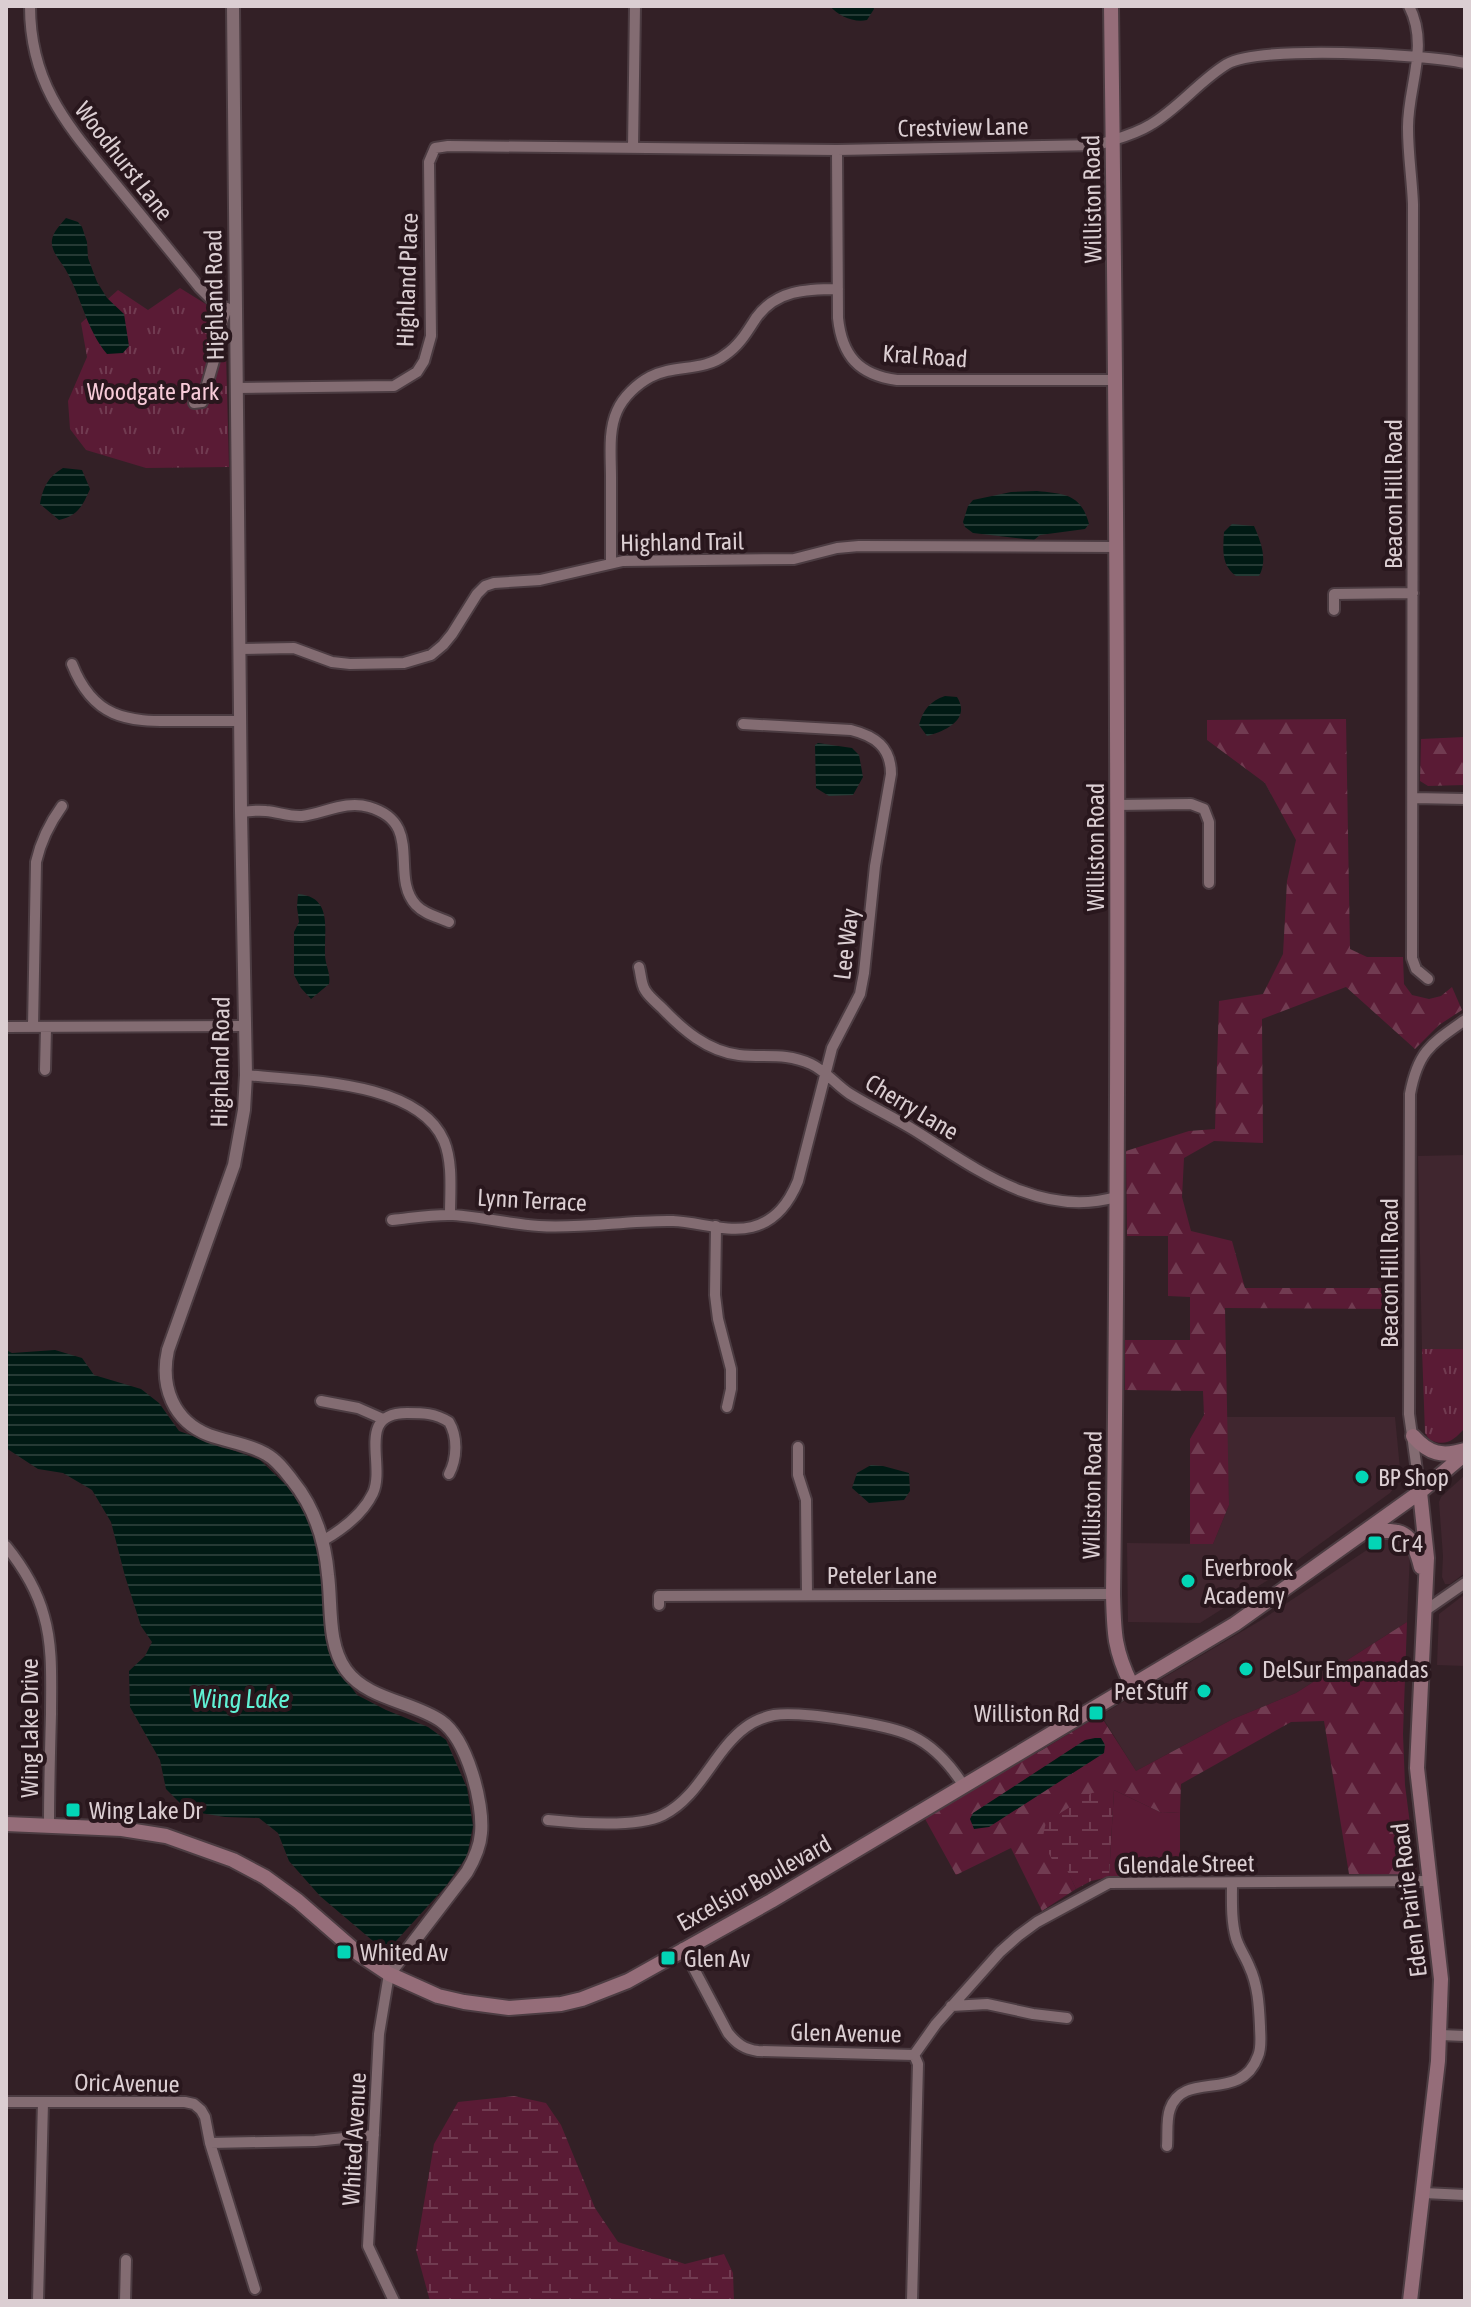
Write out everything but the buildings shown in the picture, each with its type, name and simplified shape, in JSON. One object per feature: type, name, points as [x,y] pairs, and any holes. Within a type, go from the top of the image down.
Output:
[{"type":"main road","name":"Williston Road","points":[[1111,6],[1117,805],[1117,1311],[1113,1594],[1118,1657],[1131,1684]]},
{"type":"main road","points":[[1413,1436],[1422,1446],[1437,1454],[1465,1452]]},
{"type":"main road","name":"Excelsior Boulevard","points":[[6,1824],[122,1829],[166,1836],[233,1860],[265,1877],[359,1954],[416,1987],[486,2006],[561,2004],[607,1991],[628,1981],[771,1901],[1247,1617],[1420,1492],[1465,1452]]},
{"type":"main road","name":"Eden Prairie Road","points":[[1410,2301],[1440,2035],[1441,1979],[1417,1768],[1427,1558],[1420,1492]]},
{"type":"main road","points":[[1363,1532],[1393,1530],[1409,1538],[1416,1546],[1426,1587]]},
{"type":"street","name":"Woodhurst Lane","points":[[30,6],[37,63],[57,109],[199,287],[215,303],[231,310]]},
{"type":"street","name":"Highland Road","points":[[233,6],[231,310],[237,388],[246,1075],[244,1110],[234,1165],[168,1350],[165,1379],[173,1405],[193,1426],[206,1434],[270,1456],[307,1502],[324,1540],[332,1631],[340,1661],[356,1682],[423,1711],[449,1728],[466,1758],[480,1810],[481,1834],[475,1858],[389,1974]]},
{"type":"street","points":[[633,148],[635,6]]},
{"type":"street","name":"Beacon Hill Road","points":[[1409,6],[1417,29],[1416,79],[1407,128],[1413,204],[1412,958],[1416,969],[1428,979]]},
{"type":"street","name":"Crestview Lane","points":[[435,148],[837,150],[1098,145],[1149,126],[1215,72],[1245,57],[1320,53],[1417,57],[1465,63]]},
{"type":"street","name":"Highland Place","points":[[237,388],[394,386],[417,372],[424,361],[431,336],[429,162],[435,148]]},
{"type":"street","name":"Kral Road","points":[[837,150],[840,334],[854,362],[881,378],[897,380],[1116,380]]},
{"type":"street","points":[[611,562],[611,442],[617,410],[625,397],[637,385],[657,374],[710,364],[723,357],[735,348],[764,308],[786,294],[804,289],[838,289]]},
{"type":"street","points":[[194,403],[202,402],[221,325],[231,310]]},
{"type":"street","name":"Highland Trail","points":[[239,649],[294,648],[332,662],[350,664],[417,660],[431,655],[443,645],[485,586],[505,581],[540,580],[611,562],[794,559],[859,546],[1116,547]]},
{"type":"street","points":[[1334,610],[1334,594],[1413,593]]},
{"type":"street","points":[[72,664],[88,695],[116,715],[150,722],[240,721]]},
{"type":"street","name":"Lee Way","points":[[670,1221],[736,1229],[769,1221],[782,1210],[798,1181],[832,1048],[860,994],[891,763],[881,744],[851,730],[743,724]]},
{"type":"street","points":[[1413,798],[1465,799]]},
{"type":"street","points":[[1117,805],[1191,804],[1204,809],[1209,822],[1209,883]]},
{"type":"street","points":[[33,1027],[36,862],[41,840],[62,806]]},
{"type":"street","points":[[241,812],[267,811],[303,816],[342,806],[371,807],[400,829],[407,886],[414,903],[423,911],[449,922]]},
{"type":"street","name":"Cherry Lane","points":[[639,967],[644,989],[691,1037],[724,1052],[766,1054],[812,1065],[853,1095],[972,1166],[1031,1196],[1075,1203],[1116,1197]]},
{"type":"street","name":"Beacon Hill Road","points":[[1420,1492],[1409,1414],[1410,1094],[1422,1056],[1435,1039],[1465,1020]]},
{"type":"street","points":[[6,1027],[244,1026]]},
{"type":"street","points":[[45,1070],[46,1027]]},
{"type":"street","points":[[246,1075],[338,1085],[407,1103],[418,1110],[438,1129],[448,1153],[450,1215]]},
{"type":"street","name":"Lynn Terrace","points":[[392,1220],[450,1215],[538,1226],[670,1221]]},
{"type":"street","points":[[716,1226],[715,1295],[731,1369],[727,1407]]},
{"type":"street","points":[[321,1401],[369,1411],[383,1419]]},
{"type":"street","points":[[324,1540],[353,1520],[372,1495],[376,1485],[376,1432],[383,1419],[396,1413],[430,1413],[449,1422],[455,1437],[455,1459],[449,1474]]},
{"type":"street","points":[[798,1447],[798,1475],[806,1500],[807,1595]]},
{"type":"street","name":"Wing Lake Drive","points":[[6,1546],[35,1590],[50,1643],[49,1824]]},
{"type":"street","points":[[1426,1610],[1465,1583]]},
{"type":"street","name":"Peteler Lane","points":[[659,1605],[659,1596],[1113,1594]]},
{"type":"street","points":[[548,1820],[629,1823],[662,1816],[676,1807],[743,1729],[758,1719],[775,1715],[791,1714],[897,1730],[930,1746],[964,1786]]},
{"type":"street","name":"Glendale Street","points":[[914,2055],[951,2006],[1018,1936],[1037,1922],[1109,1883],[1430,1881]]},
{"type":"street","points":[[1167,2146],[1170,2110],[1183,2092],[1229,2084],[1252,2068],[1259,2055],[1259,2000],[1233,1923],[1232,1883]]},
{"type":"street","name":"Glen Avenue","points":[[683,1948],[728,2033],[746,2049],[914,2055],[918,2064],[912,2301]]},
{"type":"street","name":"Whited Avenue","points":[[389,1974],[379,2034],[368,2246],[394,2301]]},
{"type":"street","points":[[951,2006],[987,2004],[1067,2018]]},
{"type":"street","points":[[1440,2035],[1465,2036]]},
{"type":"street","points":[[6,2102],[43,2102],[38,2301]]},
{"type":"street","name":"Oric Avenue","points":[[43,2102],[194,2104],[205,2117],[210,2143]]},
{"type":"street","points":[[255,2289],[210,2143],[315,2141],[374,2135]]},
{"type":"street","points":[[1424,2193],[1465,2195]]},
{"type":"street","points":[[125,2301],[126,2260]]},
{"type":"shaded area","points":[[1465,1155],[1465,1349],[1422,1349],[1418,1156]]},
{"type":"shaded area","points":[[1226,1417],[1395,1417],[1401,1479],[1390,1493],[1284,1570],[1200,1623],[1128,1622],[1127,1543],[1213,1544],[1229,1505]]},
{"type":"shaded area","points":[[1465,1475],[1465,1573],[1450,1584],[1445,1584],[1442,1577],[1439,1502]]},
{"type":"shaded area","points":[[1391,1537],[1402,1541],[1410,1553],[1407,1622],[1296,1693],[1233,1719],[1136,1771],[1101,1715],[1263,1619]]},
{"type":"shaded area","points":[[1465,1594],[1465,1666],[1437,1665],[1439,1614]]},
{"type":"green space","name":"Woodgate Park","points":[[180,288],[225,316],[229,467],[146,468],[86,450],[70,429],[68,401],[87,357],[81,323],[118,290],[148,310]]},
{"type":"green space","points":[[1346,719],[1350,949],[1367,957],[1403,957],[1404,984],[1412,995],[1429,999],[1441,996],[1452,987],[1462,1010],[1439,1025],[1415,1049],[1346,987],[1262,1019],[1263,1143],[1214,1141],[1184,1158],[1182,1197],[1191,1231],[1232,1241],[1245,1288],[1399,1288],[1400,1309],[1225,1308],[1229,1505],[1213,1544],[1190,1544],[1190,1439],[1204,1415],[1203,1391],[1125,1390],[1125,1340],[1190,1340],[1190,1297],[1168,1296],[1168,1236],[1127,1236],[1126,1151],[1189,1131],[1215,1129],[1219,1001],[1263,994],[1283,954],[1287,881],[1296,840],[1265,783],[1207,740],[1207,720]]},
{"type":"green space","points":[[1465,737],[1465,785],[1428,786],[1420,781],[1421,739]]},
{"type":"green space","points":[[1422,1349],[1465,1349],[1465,1428],[1445,1443],[1429,1439],[1425,1433]]},
{"type":"green space","points":[[1407,1622],[1403,1734],[1405,1785],[1416,1871],[1411,1875],[1349,1874],[1324,1721],[1291,1722],[1181,1784],[1180,1812],[1162,1813],[1114,1790],[1066,1867],[1076,1889],[1042,1911],[1011,1848],[956,1875],[924,1817],[1100,1715],[1136,1771],[1233,1719],[1296,1693]]},
{"type":"green space","points":[[1114,1790],[1162,1813],[1180,1812],[1180,1876],[1109,1877]]},
{"type":"green space","points":[[1114,1790],[1109,1877],[1076,1889],[1066,1868],[1054,1863],[1042,1841],[1046,1822],[1092,1793]]},
{"type":"green space","points":[[514,2096],[546,2103],[561,2125],[595,2208],[618,2242],[685,2264],[724,2254],[733,2273],[734,2301],[430,2301],[416,2250],[434,2144],[458,2102]]},
{"type":"water","points":[[830,6],[873,6],[874,9],[867,20],[852,20]]},
{"type":"water","points":[[66,218],[82,227],[97,282],[107,298],[124,314],[129,346],[123,353],[107,354],[100,345],[68,274],[53,249],[54,234]]},
{"type":"water","points":[[63,468],[82,470],[90,489],[79,509],[59,520],[40,504],[47,483]]},
{"type":"water","points":[[1037,491],[1070,497],[1086,514],[1089,524],[1085,529],[1040,535],[1034,540],[973,533],[965,527],[963,522],[973,500],[1011,492]]},
{"type":"water","points":[[1232,524],[1254,526],[1263,557],[1259,576],[1236,576],[1225,562],[1224,532]]},
{"type":"water","points":[[945,696],[957,697],[961,705],[959,718],[942,731],[927,736],[919,725],[923,715],[931,703]]},
{"type":"water","points":[[815,745],[852,748],[859,755],[863,777],[853,795],[829,796],[816,788]]},
{"type":"water","points":[[298,894],[317,901],[324,916],[329,984],[311,999],[294,975]]},
{"type":"water","name":"Wing Lake","points":[[6,1350],[12,1353],[55,1350],[82,1358],[94,1375],[141,1389],[159,1403],[179,1431],[260,1460],[289,1488],[316,1540],[323,1576],[328,1639],[336,1667],[357,1695],[428,1727],[446,1740],[467,1788],[473,1826],[467,1856],[446,1886],[386,1952],[320,1896],[289,1861],[278,1833],[259,1818],[188,1811],[166,1789],[160,1760],[130,1707],[129,1671],[145,1656],[152,1642],[141,1626],[111,1522],[92,1490],[63,1473],[38,1469],[6,1448]]},
{"type":"water","points":[[871,1465],[909,1473],[910,1491],[904,1500],[869,1503],[852,1488],[857,1473]]},
{"type":"water","points":[[1101,1738],[1105,1745],[1104,1753],[989,1827],[974,1829],[970,1819],[973,1813],[1085,1740]]},
{"type":"place","name":"BP Shop","points":[[1362,1477]]},
{"type":"place","name":"Cr 4","points":[[1375,1543]]},
{"type":"place","name":"Everbrook Academy","points":[[1188,1581]]},
{"type":"place","name":"DelSur Empanadas","points":[[1246,1669]]},
{"type":"place","name":"Pet Stuff","points":[[1204,1691]]},
{"type":"place","name":"Williston Rd","points":[[1096,1713]]},
{"type":"place","name":"Wing Lake Dr","points":[[73,1810]]},
{"type":"place","name":"Whited Av","points":[[344,1952]]},
{"type":"place","name":"Glen Av","points":[[668,1958]]}]
